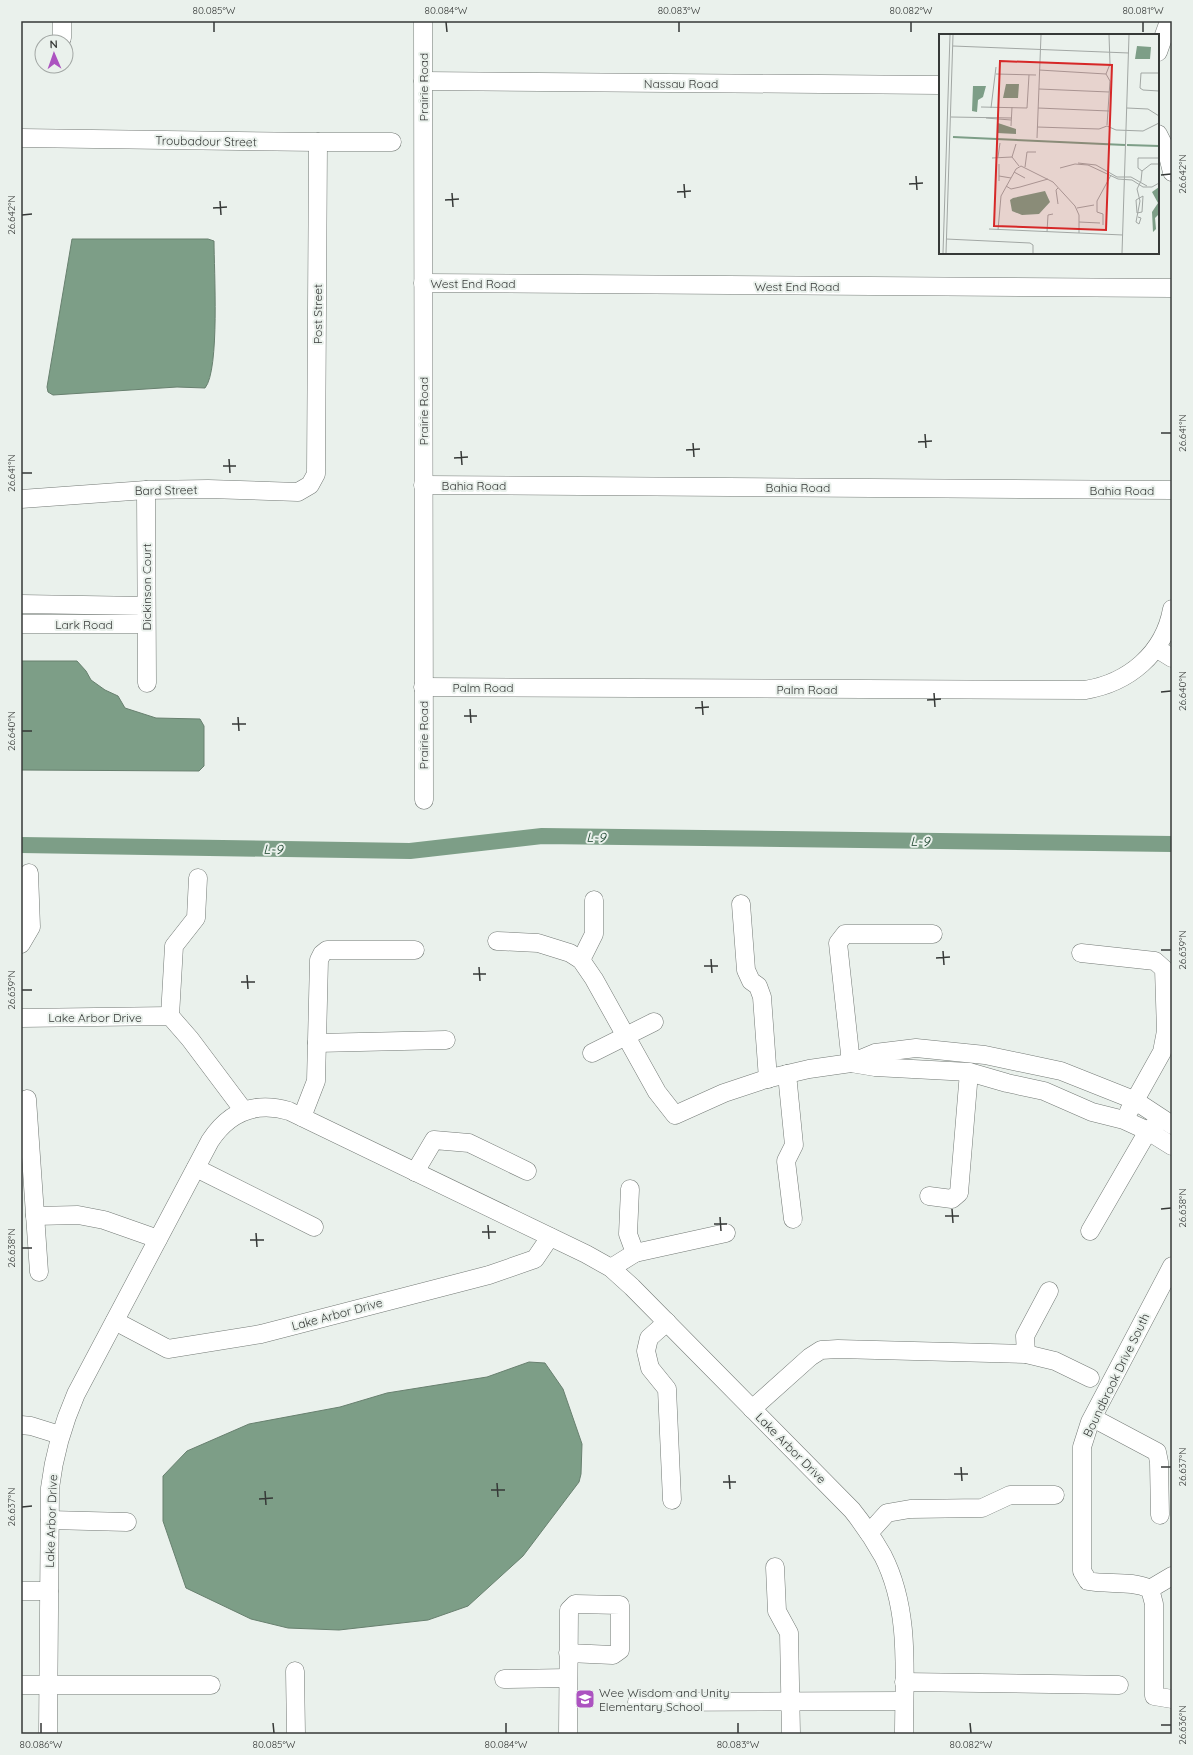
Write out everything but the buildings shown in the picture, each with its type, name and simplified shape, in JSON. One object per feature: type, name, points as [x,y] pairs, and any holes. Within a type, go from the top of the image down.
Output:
[{"type":"street","name":"Prairie Road","points":[[423,21],[424,800]]},
{"type":"street","points":[[1159,49],[1169,21]]},
{"type":"street","name":"Nassau Road","points":[[423,81],[939,85]]},
{"type":"street","points":[[1159,136],[1167,152],[1172,172]]},
{"type":"street","name":"Troubadour Street","points":[[21,138],[392,142]]},
{"type":"street","name":"Post Street","points":[[310,485],[316,474],[318,142]]},
{"type":"street","name":"West End Road","points":[[423,283],[1172,288]]},
{"type":"street","name":"Bard Street","points":[[21,499],[146,490],[208,489],[298,492],[310,485]]},
{"type":"street","name":"Bahia Road","points":[[423,485],[1172,490]]},
{"type":"street","name":"Dickinson Court","points":[[146,490],[146,683]]},
{"type":"street","name":"Lark Road","points":[[21,604],[146,606]]},
{"type":"street","points":[[75,624],[79,615],[77,605]]},
{"type":"street","name":"Palm Road","points":[[424,687],[1079,691],[1097,688],[1119,680],[1139,667],[1156,648],[1167,627],[1172,609]]},
{"type":"street","name":"Lark Road","points":[[21,624],[146,624]]},
{"type":"street","points":[[1156,648],[1172,658]]},
{"type":"street","points":[[21,944],[31,926],[29,873]]},
{"type":"street","points":[[198,878],[196,918],[174,946],[170,1016],[190,1039],[244,1111]]},
{"type":"street","points":[[581,960],[594,934],[594,900]]},
{"type":"street","points":[[741,904],[746,970],[751,981],[758,986],[762,997],[768,1079]]},
{"type":"street","points":[[851,1063],[838,942],[845,934],[933,934]]},
{"type":"street","points":[[497,941],[538,943],[570,953],[581,960],[594,979],[657,1092],[675,1115],[724,1093],[768,1079],[831,1065],[851,1063],[875,1067],[969,1072],[1007,1083],[1044,1091],[1092,1112],[1124,1120],[1172,1146]]},
{"type":"street","points":[[302,1117],[316,1081],[318,1043],[318,960],[322,954],[328,950],[415,950]]},
{"type":"street","points":[[1082,953],[1155,961],[1164,969],[1168,990],[1166,1031],[1162,1052],[1124,1120]]},
{"type":"street","name":"Lake Arbor Drive","points":[[21,1018],[170,1016]]},
{"type":"street","points":[[592,1053],[654,1022]]},
{"type":"street","points":[[318,1043],[446,1040]]},
{"type":"street","points":[[851,1063],[876,1053],[916,1048],[985,1055],[1061,1071],[1134,1100],[1167,1121],[1148,1132],[1090,1231]]},
{"type":"street","points":[[930,1196],[952,1199],[959,1193],[969,1072]]},
{"type":"street","points":[[787,1074],[794,1145],[786,1161],[793,1219]]},
{"type":"street","points":[[28,1099],[39,1272]]},
{"type":"street","name":"Lake Arbor Drive","points":[[48,1734],[50,1488],[52,1467],[60,1435],[76,1394],[217,1131],[234,1116],[244,1111],[255,1108],[278,1107],[302,1117],[611,1268],[667,1322],[852,1510],[869,1532],[889,1569],[899,1602],[904,1637],[904,1734]]},
{"type":"street","points":[[415,1172],[434,1140],[469,1142],[527,1171]]},
{"type":"street","points":[[196,1168],[314,1227]]},
{"type":"street","points":[[630,1189],[628,1234],[635,1253]]},
{"type":"street","points":[[35,1216],[78,1215],[104,1220],[158,1239]]},
{"type":"street","points":[[611,1268],[635,1253],[726,1232]]},
{"type":"street","name":"Lake Arbor Drive","points":[[115,1321],[168,1349],[261,1334],[489,1275],[536,1259],[550,1237]]},
{"type":"street","name":"Boundbrook Drive South","points":[[1150,1589],[1139,1584],[1101,1584],[1088,1581],[1082,1571],[1082,1447],[1093,1418],[1171,1270]]},
{"type":"street","points":[[1026,1354],[1025,1336],[1049,1290]]},
{"type":"street","points":[[667,1322],[648,1338],[646,1351],[650,1368],[667,1389],[672,1500]]},
{"type":"street","points":[[752,1409],[810,1357],[821,1350],[838,1349],[1026,1354],[1055,1361],[1090,1378]]},
{"type":"street","points":[[1093,1418],[1165,1455],[1160,1515]]},
{"type":"street","points":[[21,1425],[31,1426],[60,1435]]},
{"type":"street","points":[[869,1532],[887,1513],[910,1509],[982,1508],[1010,1495],[1055,1495]]},
{"type":"street","points":[[50,1520],[127,1522]]},
{"type":"street","points":[[774,1567],[777,1611],[789,1633],[791,1734]]},
{"type":"street","points":[[1172,1576],[1150,1589],[1154,1604],[1154,1696],[1172,1699]]},
{"type":"street","points":[[21,1592],[49,1591]]},
{"type":"street","points":[[568,1653],[613,1655],[620,1650],[620,1605],[575,1604],[569,1610],[568,1653],[568,1734]]},
{"type":"street","points":[[295,1671],[296,1734]]},
{"type":"street","points":[[504,1679],[568,1678]]},
{"type":"street","points":[[904,1682],[1119,1685]]},
{"type":"street","points":[[21,1685],[212,1685]]},
{"type":"street","points":[[637,1702],[904,1701]]},
{"type":"shaded area","points":[[72,239],[208,239],[214,241],[215,318],[213,361],[210,378],[205,388],[177,387],[53,395],[48,392],[47,387]]},
{"type":"shaded area","points":[[21,661],[77,661],[86,671],[91,680],[105,690],[118,696],[125,708],[156,718],[200,719],[204,726],[204,766],[199,771],[21,770]]},
{"type":"shaded area","points":[[529,1362],[545,1363],[563,1389],[582,1444],[581,1474],[579,1482],[523,1556],[468,1606],[428,1620],[339,1630],[288,1628],[251,1619],[186,1588],[163,1521],[163,1476],[187,1451],[249,1424],[340,1407],[387,1393],[487,1377]]},
{"type":"waterway","name":"L-9","points":[[21,845],[410,851],[542,836],[1172,844]]},
{"type":"place","name":"Wee Wisdom and Unity Elementary School","points":[[585,1699]]}]
